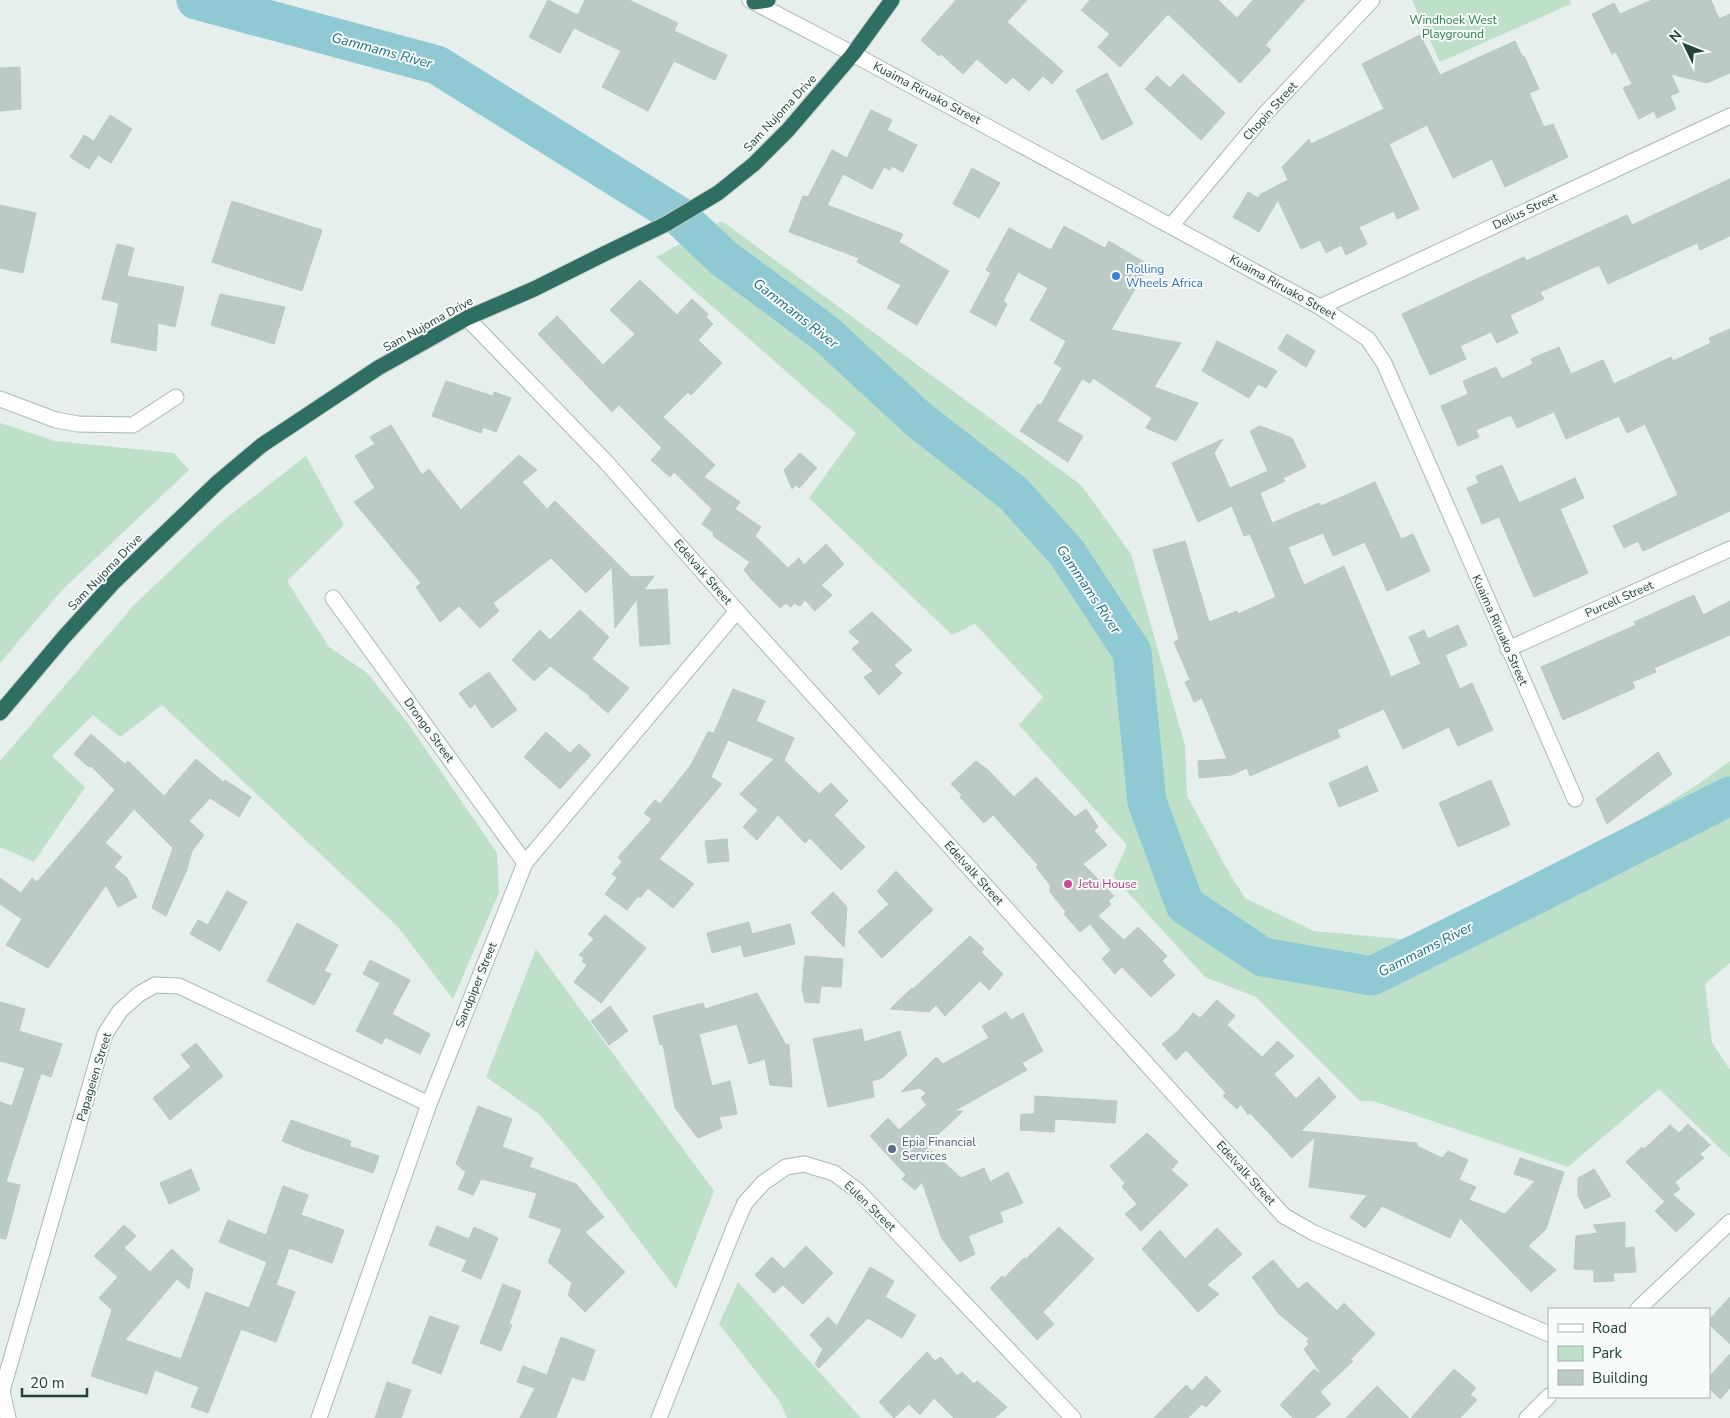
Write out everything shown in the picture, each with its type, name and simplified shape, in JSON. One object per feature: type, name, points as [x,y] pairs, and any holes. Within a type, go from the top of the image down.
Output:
[{"type":"highway","name":"Sam Nujoma Drive","points":[[0,713],[64,637],[114,582],[218,482],[262,445],[362,379],[466,318],[534,289],[666,224],[718,193],[754,164],[788,130],[853,54],[892,0]]},
{"type":"street","name":"Chopin Street","points":[[1172,226],[1264,115],[1372,0]]},
{"type":"street","name":"Kuaima Riruako Street","points":[[757,1],[1320,307],[1368,339],[1384,364],[1575,799]]},
{"type":"street","name":"Delius Street","points":[[1320,307],[1730,116]]},
{"type":"street","name":"Edelvalk Street","points":[[466,318],[607,463],[737,611],[1284,1216],[1314,1233],[1548,1334]]},
{"type":"street","points":[[0,399],[56,420],[78,424],[133,426],[176,397]]},
{"type":"street","name":"Purcell Street","points":[[1508,650],[1730,549]]},
{"type":"street","name":"Drongo Street","points":[[332,598],[525,863]]},
{"type":"street","name":"Sandpiper Street","points":[[319,1418],[429,1104],[525,863],[737,611]]},
{"type":"street","name":"Papageien Street","points":[[8,1418],[2,1391],[105,1034],[120,1011],[139,994],[155,986],[179,986],[429,1104]]},
{"type":"street","name":"Eulen Street","points":[[659,1418],[734,1228],[746,1203],[764,1183],[786,1167],[804,1164],[834,1173],[858,1191],[1073,1418]]},
{"type":"street","points":[[1639,1308],[1730,1222]]},
{"type":"street","points":[[1527,1418],[1548,1397]]},
{"type":"green space","name":"Windhoek West Playground","points":[[1412,0],[1570,0],[1571,4],[1440,62]]},
{"type":"green space","points":[[722,221],[1081,485],[1131,554],[1185,746],[1187,796],[1245,898],[1314,931],[1402,939],[1585,854],[1697,785],[1730,761],[1730,963],[1705,984],[1712,1042],[1730,1070],[1730,1158],[1659,1089],[1568,1167],[1373,1101],[1360,1101],[1256,997],[1205,977],[1113,876],[1127,845],[1019,725],[1043,697],[975,624],[952,635],[809,498],[856,433],[656,257]]},
{"type":"green space","points":[[0,423],[55,441],[174,453],[189,470],[62,590],[0,663]]},
{"type":"green space","points":[[306,456],[344,525],[287,581],[329,647],[366,672],[407,722],[497,853],[499,893],[453,999],[397,926],[162,705],[120,737],[93,715],[52,756],[85,787],[34,862],[0,847],[0,761],[134,605],[220,523]]},
{"type":"green space","points":[[536,949],[714,1191],[676,1289],[586,1170],[539,1114],[486,1077]]},
{"type":"green space","points":[[738,1282],[861,1418],[787,1418],[780,1402],[719,1324]]},
{"type":"building","points":[[548,0],[578,15],[585,0],[629,0],[678,23],[674,31],[727,55],[715,80],[674,61],[648,111],[602,87],[621,51],[574,28],[560,53],[529,37]]},
{"type":"building","points":[[956,0],[1027,0],[1007,22],[1063,71],[1052,84],[1043,76],[1029,91],[1013,77],[1006,84],[977,59],[963,74],[941,54],[939,56],[921,40]]},
{"type":"building","points":[[1090,0],[1218,0],[1237,18],[1253,0],[1305,0],[1265,45],[1271,50],[1240,83],[1168,14],[1120,67],[1098,47],[1110,34],[1081,10]]},
{"type":"building","points":[[1652,0],[1711,0],[1719,19],[1730,14],[1730,73],[1707,83],[1671,74],[1679,92],[1670,96],[1676,109],[1657,118],[1654,111],[1639,119],[1623,88],[1632,84],[1616,52],[1612,54],[1592,14],[1614,3],[1620,14]]},
{"type":"building","points":[[1420,35],[1440,75],[1515,41],[1539,89],[1529,93],[1544,127],[1553,124],[1568,157],[1505,187],[1492,159],[1453,178],[1427,125],[1389,144],[1419,209],[1397,219],[1394,211],[1359,227],[1367,244],[1346,255],[1341,245],[1326,253],[1320,240],[1301,249],[1278,200],[1259,232],[1233,217],[1248,192],[1258,198],[1261,194],[1288,180],[1282,167],[1309,139],[1311,144],[1384,109],[1362,64]]},
{"type":"building","points":[[20,67],[21,109],[0,111],[0,68]]},
{"type":"building","points":[[1107,73],[1133,124],[1102,140],[1076,90]]},
{"type":"building","points":[[1183,74],[1225,113],[1201,140],[1145,89],[1157,76],[1170,88]]},
{"type":"building","points":[[871,110],[892,120],[887,130],[917,145],[903,172],[892,166],[890,170],[884,167],[872,189],[843,174],[827,205],[903,234],[899,242],[949,271],[917,325],[887,308],[901,285],[857,262],[859,258],[789,232],[803,196],[808,197],[832,150],[847,158]]},
{"type":"building","points":[[110,115],[132,129],[111,163],[98,155],[89,169],[70,157],[84,135],[94,141]]},
{"type":"building","points":[[972,168],[1000,183],[979,218],[953,204]]},
{"type":"building","points":[[1730,179],[1730,236],[1700,250],[1697,243],[1608,284],[1599,265],[1540,292],[1544,299],[1510,315],[1518,333],[1497,343],[1491,332],[1460,346],[1466,359],[1430,375],[1402,314],[1524,257],[1526,261],[1627,215],[1632,225]]},
{"type":"building","points":[[232,201],[322,230],[302,291],[212,262]]},
{"type":"building","points":[[0,205],[36,213],[23,273],[0,268]]},
{"type":"building","points":[[1064,226],[1105,248],[1109,241],[1149,265],[1111,330],[1181,343],[1154,387],[1198,403],[1176,441],[1146,428],[1152,418],[1093,378],[1090,383],[1082,379],[1057,421],[1083,436],[1068,462],[1020,431],[1038,404],[1041,405],[1062,368],[1054,363],[1066,341],[1030,320],[1048,288],[1018,272],[1003,301],[1007,304],[996,326],[970,312],[991,273],[986,270],[1009,228],[1051,250]]},
{"type":"building","points":[[117,244],[134,248],[127,276],[184,287],[175,327],[158,323],[156,351],[111,342],[119,303],[102,299]]},
{"type":"building","points":[[640,280],[677,315],[692,299],[708,314],[706,317],[713,324],[698,340],[722,363],[691,395],[688,392],[663,417],[715,465],[704,477],[740,502],[735,509],[761,527],[755,536],[788,568],[799,558],[804,565],[826,544],[844,564],[821,585],[832,595],[815,611],[805,600],[800,606],[794,603],[791,607],[786,603],[780,608],[752,580],[744,570],[750,562],[713,536],[714,533],[702,524],[712,509],[674,472],[670,477],[651,460],[662,448],[619,405],[612,412],[538,334],[557,316],[603,365],[635,334],[610,310]]},
{"type":"building","points":[[220,294],[285,307],[274,344],[211,325]]},
{"type":"building","points":[[1730,329],[1730,511],[1643,551],[1638,541],[1624,548],[1613,526],[1678,495],[1645,424],[1627,433],[1619,416],[1566,439],[1554,412],[1517,428],[1511,415],[1476,430],[1479,437],[1458,446],[1441,406],[1468,394],[1463,381],[1496,367],[1502,379],[1533,364],[1531,359],[1559,347],[1571,374],[1603,360],[1614,384],[1671,357],[1673,361],[1711,343],[1709,338]]},
{"type":"building","points":[[1287,334],[1315,351],[1306,367],[1278,349]]},
{"type":"building","points":[[1217,341],[1277,371],[1266,388],[1258,384],[1249,398],[1202,371]]},
{"type":"building","points":[[446,381],[493,396],[494,392],[511,398],[496,432],[483,427],[481,433],[432,416]]},
{"type":"building","points":[[391,425],[422,475],[429,469],[461,510],[519,455],[537,470],[522,482],[547,509],[555,501],[631,577],[654,576],[644,590],[667,589],[670,644],[640,646],[637,599],[615,628],[612,567],[586,593],[551,558],[493,603],[499,611],[480,628],[459,606],[440,622],[416,587],[421,583],[354,502],[375,488],[355,456],[375,444],[370,437]]},
{"type":"building","points":[[1260,426],[1292,438],[1306,467],[1283,478],[1285,481],[1260,493],[1272,523],[1319,503],[1321,506],[1375,482],[1401,539],[1413,534],[1430,571],[1387,591],[1365,542],[1333,556],[1323,533],[1288,547],[1304,585],[1344,566],[1391,677],[1421,664],[1409,637],[1424,630],[1428,639],[1458,625],[1467,645],[1445,655],[1460,689],[1472,683],[1493,730],[1458,746],[1449,727],[1403,749],[1384,709],[1337,730],[1340,737],[1250,776],[1247,768],[1231,775],[1199,778],[1198,761],[1227,759],[1202,698],[1194,702],[1185,682],[1190,680],[1174,642],[1179,639],[1153,550],[1185,541],[1209,622],[1237,611],[1238,614],[1276,597],[1250,534],[1244,536],[1232,506],[1198,522],[1172,463],[1223,439],[1214,453],[1230,488],[1268,471],[1250,431]]},
{"type":"building","points":[[800,453],[817,468],[799,488],[796,485],[792,489],[784,470]]},
{"type":"building","points":[[1502,465],[1519,503],[1575,478],[1584,498],[1560,509],[1588,573],[1534,597],[1499,517],[1482,524],[1467,488],[1479,483],[1476,476]]},
{"type":"building","points":[[1694,595],[1703,615],[1730,601],[1730,635],[1654,668],[1656,672],[1632,682],[1635,688],[1563,720],[1541,667],[1636,625],[1634,622]]},
{"type":"building","points":[[580,610],[609,637],[592,659],[629,688],[608,713],[590,696],[550,666],[534,681],[512,660],[540,630],[550,640]]},
{"type":"building","points":[[872,612],[912,650],[894,665],[902,673],[879,695],[864,677],[873,671],[852,649],[860,642],[849,632]]},
{"type":"building","points":[[489,672],[517,710],[492,728],[475,704],[470,708],[459,693]]},
{"type":"building","points":[[733,689],[765,701],[756,721],[794,738],[784,760],[819,794],[831,783],[848,801],[834,815],[865,847],[841,870],[810,838],[805,843],[778,815],[757,840],[743,827],[758,810],[740,794],[774,759],[728,740],[711,777],[722,784],[659,859],[694,884],[673,908],[648,888],[640,898],[638,896],[627,910],[605,894],[617,878],[612,874],[622,862],[618,857],[652,819],[644,813],[655,800],[660,804],[691,765],[708,732],[714,733]]},
{"type":"building","points":[[546,732],[570,753],[579,744],[591,755],[560,789],[524,757]]},
{"type":"building","points":[[91,734],[125,764],[128,761],[164,796],[196,759],[223,782],[225,780],[251,797],[239,817],[210,798],[189,821],[204,835],[192,851],[187,869],[166,916],[152,908],[173,848],[134,809],[105,843],[122,857],[114,867],[127,878],[137,897],[118,907],[106,885],[48,968],[6,945],[22,919],[0,904],[0,878],[21,893],[32,878],[37,882],[115,790],[91,766],[89,767],[74,754]]},
{"type":"building","points":[[1658,752],[1672,774],[1607,824],[1596,799]]},
{"type":"building","points":[[976,761],[988,770],[1014,797],[1036,777],[1075,817],[1086,809],[1098,827],[1094,831],[1107,845],[1083,864],[1114,896],[1108,901],[1111,904],[1098,916],[1124,940],[1138,927],[1167,956],[1162,961],[1175,975],[1151,997],[1122,967],[1115,974],[1102,959],[1111,950],[1090,924],[1080,932],[1064,914],[1066,912],[1050,892],[1050,885],[1036,867],[1038,865],[993,815],[984,823],[960,797],[962,795],[951,784]]},
{"type":"building","points":[[1367,766],[1378,791],[1339,807],[1329,783]]},
{"type":"building","points":[[1491,780],[1510,825],[1458,847],[1439,803]]},
{"type":"building","points":[[727,839],[729,861],[708,863],[705,841]]},
{"type":"building","points":[[896,871],[933,910],[882,958],[858,932],[889,904],[877,891]]},
{"type":"building","points":[[227,891],[247,902],[220,951],[190,934],[198,920],[208,925]]},
{"type":"building","points":[[833,892],[847,907],[844,947],[811,913]]},
{"type":"building","points":[[605,915],[646,948],[601,1003],[574,982],[587,965],[582,961],[584,958],[579,955],[594,939],[588,934]]},
{"type":"building","points":[[749,922],[752,934],[790,924],[795,944],[744,957],[741,945],[712,953],[707,933]]},
{"type":"building","points":[[297,923],[338,945],[324,971],[331,974],[314,1005],[267,981]]},
{"type":"building","points":[[970,936],[984,949],[981,952],[1003,974],[989,990],[980,981],[945,1016],[936,1005],[929,1012],[890,1009],[913,989]]},
{"type":"building","points":[[805,956],[843,959],[841,987],[821,986],[819,1003],[805,1002],[802,989]]},
{"type":"building","points":[[370,960],[410,980],[392,1014],[430,1034],[420,1054],[385,1037],[382,1044],[356,1031],[380,983],[363,974]]},
{"type":"building","points":[[757,993],[786,1045],[789,1044],[792,1087],[770,1085],[765,1059],[749,1064],[737,1024],[699,1034],[712,1086],[730,1081],[737,1114],[719,1117],[722,1128],[698,1138],[675,1108],[663,1044],[660,1045],[653,1016],[703,1003],[705,1009]]},
{"type":"building","points":[[1217,1000],[1235,1016],[1227,1025],[1262,1057],[1278,1041],[1294,1056],[1274,1074],[1296,1099],[1319,1077],[1336,1097],[1301,1131],[1417,1143],[1417,1146],[1442,1158],[1448,1151],[1468,1160],[1459,1180],[1476,1187],[1469,1200],[1505,1214],[1535,1181],[1514,1174],[1520,1158],[1564,1172],[1546,1229],[1528,1246],[1556,1270],[1531,1292],[1460,1218],[1450,1238],[1382,1206],[1365,1228],[1350,1217],[1367,1195],[1309,1187],[1315,1137],[1292,1158],[1250,1113],[1248,1115],[1241,1104],[1237,1109],[1223,1096],[1226,1093],[1186,1050],[1176,1060],[1162,1044],[1177,1032],[1193,1013],[1200,1018]]},
{"type":"building","points":[[0,1002],[25,1009],[19,1031],[62,1044],[51,1077],[41,1073],[6,1182],[20,1185],[6,1239],[0,1238],[0,1102],[12,1106],[25,1068],[0,1061]]},
{"type":"building","points":[[610,1006],[628,1031],[609,1045],[591,1021]]},
{"type":"building","points":[[1006,1012],[1011,1020],[1023,1013],[1043,1051],[1022,1063],[1027,1070],[954,1111],[963,1111],[926,1146],[961,1178],[984,1168],[990,1182],[1008,1172],[1023,1203],[1000,1212],[1003,1222],[968,1236],[975,1254],[960,1262],[942,1239],[922,1182],[915,1190],[902,1179],[906,1175],[870,1136],[888,1118],[899,1130],[927,1105],[921,1098],[926,1093],[920,1088],[901,1092],[936,1057],[943,1064],[989,1038],[982,1026]]},
{"type":"building","points":[[862,1029],[864,1042],[900,1031],[907,1055],[882,1078],[872,1081],[874,1097],[828,1107],[813,1039]]},
{"type":"building","points":[[196,1043],[223,1076],[170,1120],[153,1098],[191,1067],[181,1055]]},
{"type":"building","points":[[1035,1096],[1117,1101],[1115,1123],[1055,1119],[1054,1132],[1020,1130],[1021,1114],[1034,1114]]},
{"type":"building","points":[[478,1106],[512,1119],[502,1147],[533,1158],[529,1167],[576,1184],[604,1217],[585,1232],[625,1272],[585,1312],[568,1295],[572,1283],[548,1262],[562,1229],[529,1217],[537,1193],[481,1179],[473,1195],[458,1189],[466,1172],[456,1164]]},
{"type":"building","points":[[291,1120],[351,1141],[349,1146],[379,1156],[373,1173],[282,1141]]},
{"type":"building","points":[[1688,1124],[1710,1145],[1700,1154],[1704,1158],[1675,1182],[1680,1189],[1664,1201],[1626,1162],[1642,1147],[1644,1149],[1670,1125],[1679,1133]]},
{"type":"building","points":[[1147,1133],[1178,1162],[1171,1170],[1188,1185],[1141,1231],[1125,1214],[1137,1204],[1122,1187],[1125,1183],[1110,1166]]},
{"type":"building","points":[[191,1169],[200,1190],[169,1204],[160,1183]]},
{"type":"building","points":[[1594,1169],[1611,1196],[1585,1209],[1578,1196],[1578,1178]]},
{"type":"building","points":[[283,1186],[308,1195],[301,1215],[344,1230],[332,1263],[289,1248],[276,1285],[295,1292],[276,1342],[241,1329],[208,1413],[191,1407],[199,1387],[155,1370],[147,1394],[91,1376],[112,1310],[99,1298],[118,1277],[94,1256],[124,1225],[136,1236],[124,1248],[150,1272],[172,1249],[193,1269],[189,1289],[177,1279],[125,1340],[181,1359],[206,1292],[249,1308],[267,1262],[219,1242],[228,1220],[266,1235]]},
{"type":"building","points":[[1672,1194],[1695,1214],[1676,1232],[1655,1211]]},
{"type":"building","points":[[1625,1222],[1625,1248],[1634,1247],[1636,1272],[1613,1273],[1614,1281],[1594,1282],[1594,1270],[1574,1269],[1576,1236],[1598,1233],[1593,1225]]},
{"type":"building","points":[[437,1226],[469,1239],[474,1227],[498,1238],[481,1279],[462,1271],[467,1260],[429,1245]]},
{"type":"building","points":[[1059,1227],[1094,1259],[1043,1312],[1054,1324],[1037,1340],[990,1288],[1002,1276],[1004,1278],[1024,1258],[1026,1259]]},
{"type":"building","points":[[1217,1228],[1242,1254],[1207,1285],[1219,1294],[1198,1312],[1142,1249],[1160,1230],[1185,1259]]},
{"type":"building","points":[[806,1246],[833,1273],[803,1304],[783,1285],[774,1293],[755,1275],[772,1257],[784,1269]]},
{"type":"building","points":[[1273,1260],[1298,1289],[1307,1282],[1337,1311],[1344,1303],[1375,1334],[1350,1360],[1353,1361],[1320,1392],[1331,1404],[1315,1418],[1293,1418],[1280,1405],[1314,1369],[1323,1376],[1304,1349],[1309,1344],[1307,1342],[1309,1339],[1279,1314],[1252,1277]]},
{"type":"building","points":[[870,1267],[894,1281],[885,1297],[916,1315],[902,1338],[868,1318],[819,1368],[815,1364],[823,1349],[810,1335],[828,1317],[837,1326]]},
{"type":"building","points":[[503,1284],[521,1291],[509,1324],[512,1325],[501,1351],[480,1343]]},
{"type":"building","points":[[1730,1297],[1730,1344],[1710,1325],[1710,1319]]},
{"type":"building","points":[[430,1316],[459,1326],[441,1374],[412,1363]]},
{"type":"building","points":[[561,1337],[595,1350],[584,1381],[572,1377],[556,1418],[520,1418],[535,1388],[517,1382],[523,1366],[547,1375]]},
{"type":"building","points":[[927,1352],[935,1361],[941,1357],[957,1376],[962,1372],[974,1384],[977,1381],[1007,1407],[995,1418],[954,1418],[934,1398],[920,1415],[909,1404],[894,1418],[879,1402]]},
{"type":"building","points":[[1730,1354],[1730,1388],[1720,1399],[1710,1389],[1710,1376]]},
{"type":"building","points":[[1454,1369],[1476,1388],[1470,1395],[1477,1400],[1460,1418],[1411,1418]]},
{"type":"building","points":[[1206,1376],[1221,1391],[1206,1407],[1202,1404],[1188,1418],[1154,1418],[1186,1385],[1192,1391]]},
{"type":"building","points":[[387,1382],[411,1390],[401,1418],[375,1418]]},
{"type":"building","points":[[1377,1386],[1409,1418],[1346,1418]]},
{"type":"waterway","name":"Gammams River","points":[[196,0],[437,65],[679,216],[722,257],[826,334],[918,419],[1013,493],[1067,553],[1132,652],[1147,802],[1185,905],[1263,957],[1372,976],[1730,796]]},
{"type":"place","name":"Rolling Wheels Africa","points":[[1116,276]]},
{"type":"place","name":"Jetu House","points":[[1068,884]]},
{"type":"place","name":"Epia Financial Services","points":[[892,1149]]}]
